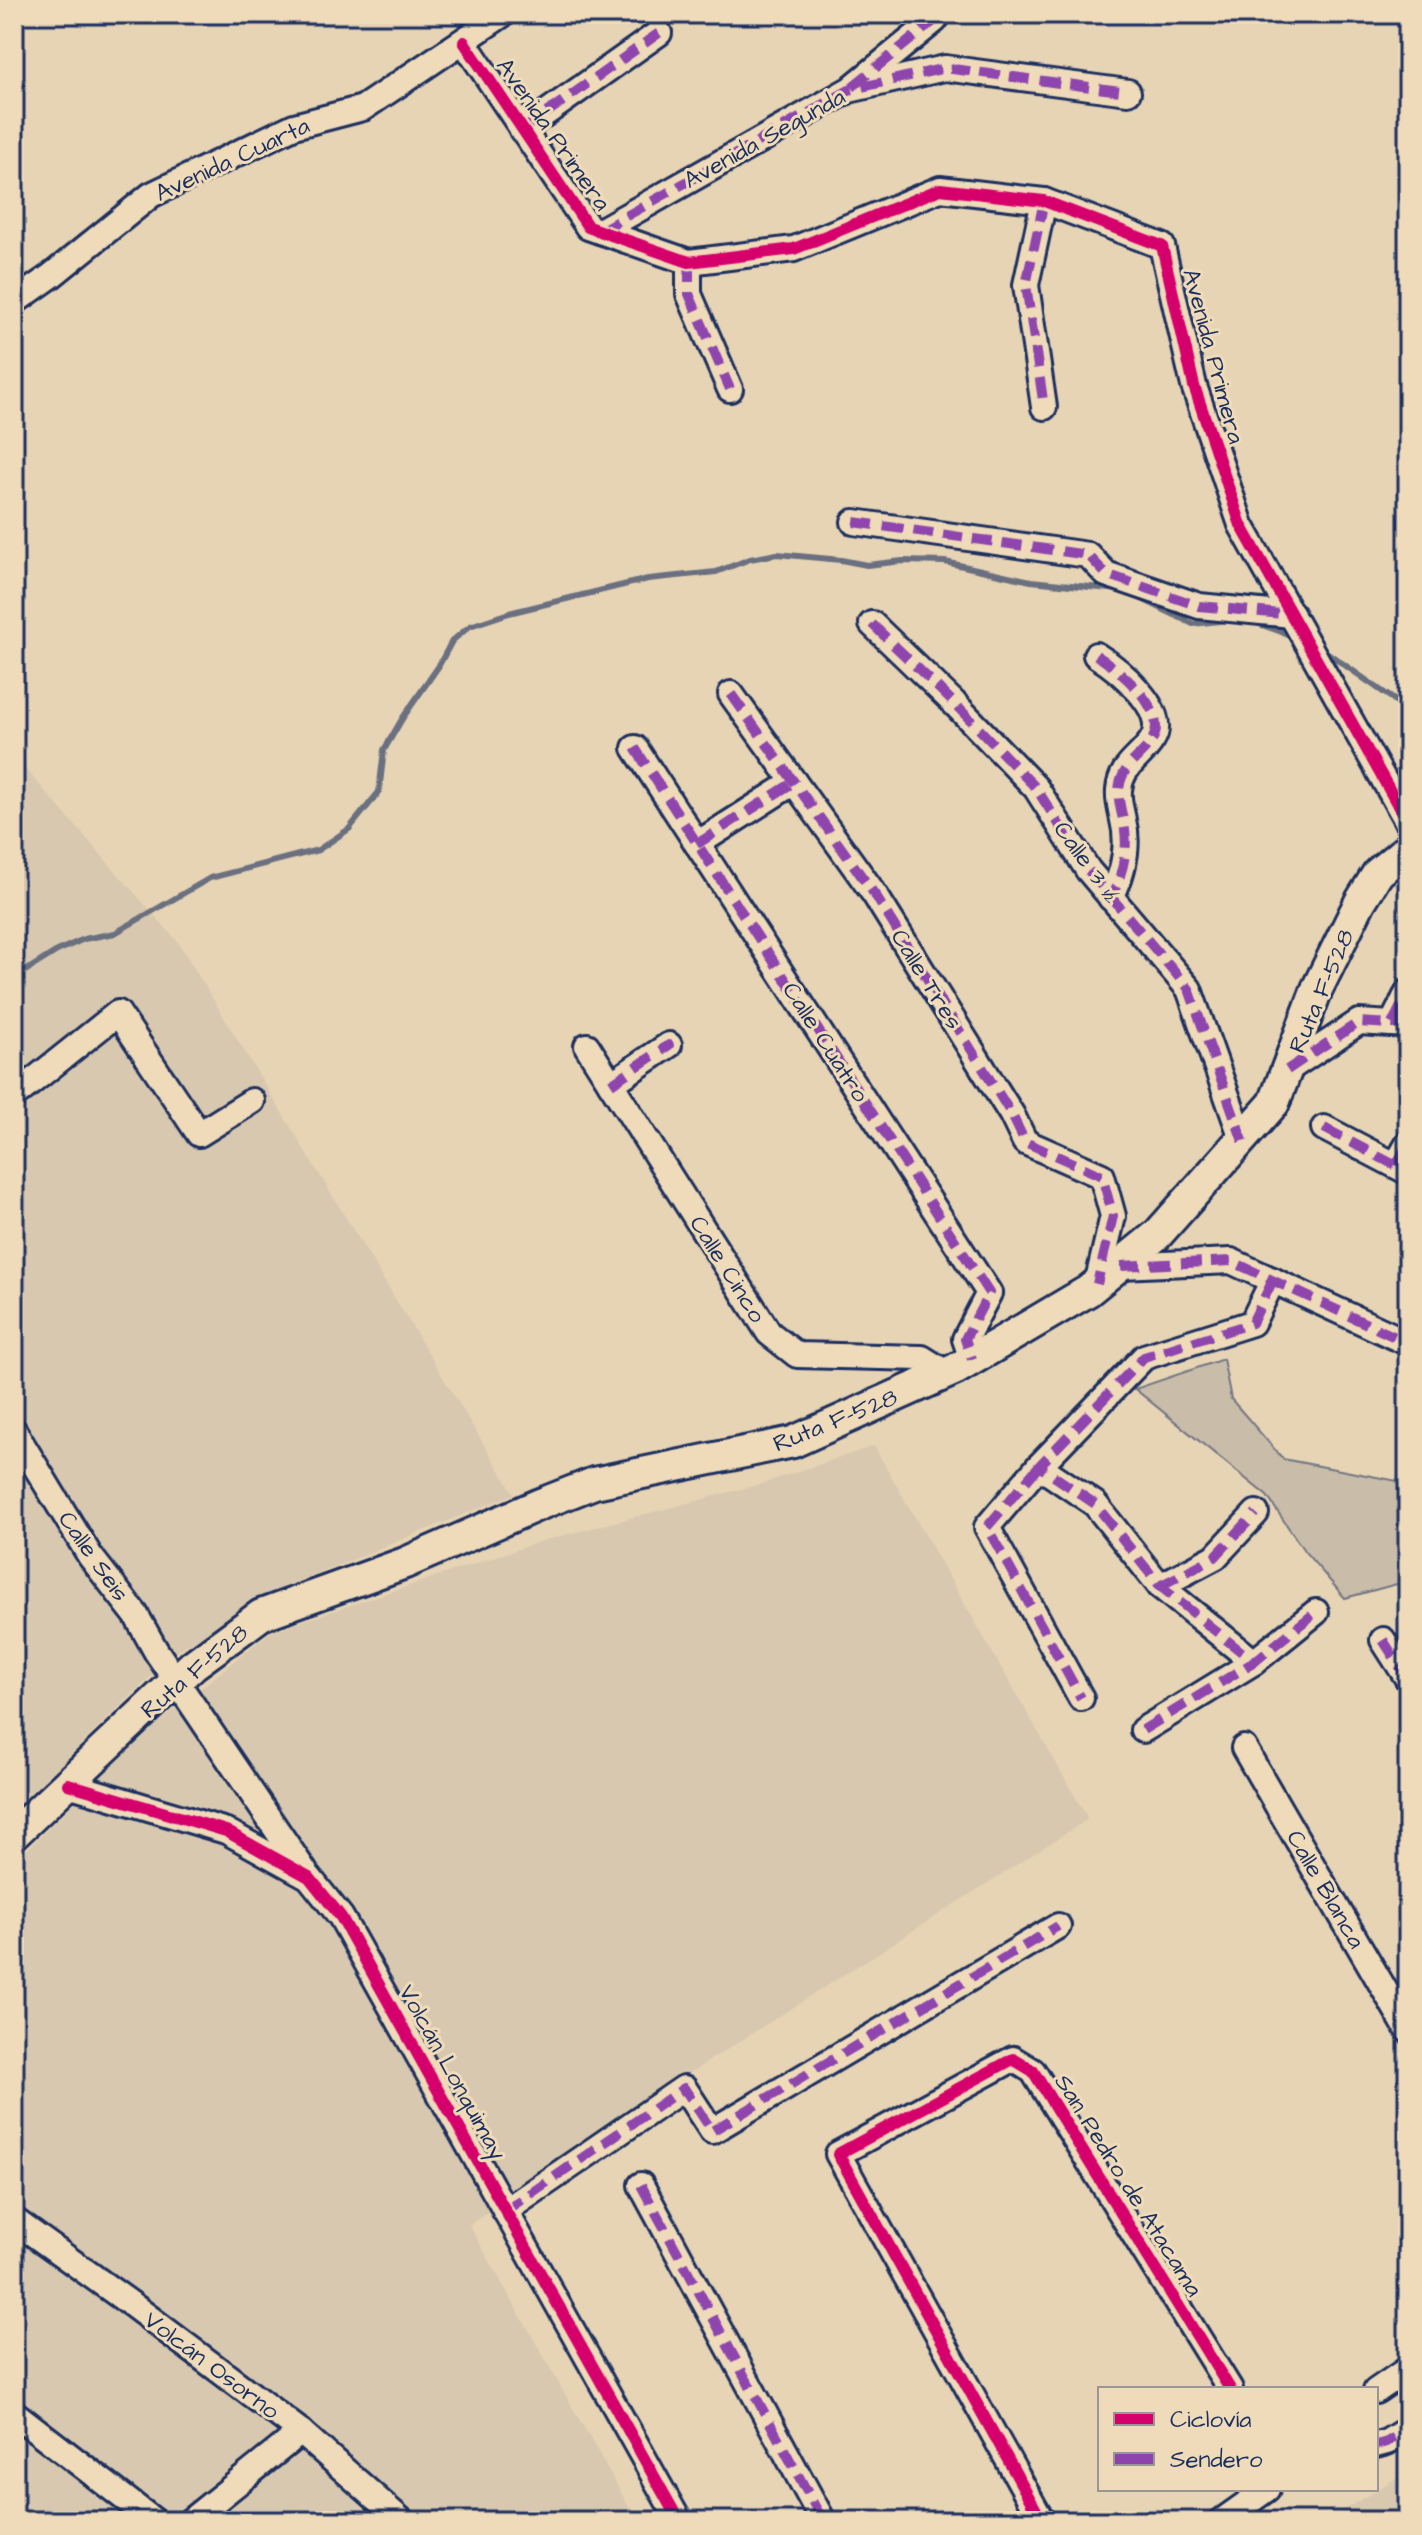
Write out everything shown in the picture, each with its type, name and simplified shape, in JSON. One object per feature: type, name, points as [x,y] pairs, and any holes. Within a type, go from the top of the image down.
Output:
[{"type":"main road","name":"Ruta F-528","points":[[17,1827],[68,1784],[176,1681],[261,1615],[405,1563],[594,1483],[793,1442],[946,1373],[969,1349],[1158,1234],[1274,1103],[1317,989],[1368,887],[1390,861],[1408,848]]},
{"type":"street","name":"Avenida Cuarta","points":[[14,302],[151,195],[294,126],[363,108],[503,14]]},
{"type":"street","points":[[849,90],[935,20],[938,14]]},
{"type":"street","points":[[522,130],[659,33]]},
{"type":"street","name":"Avenida Primera","points":[[464,42],[588,227],[689,262],[794,249],[940,189],[1044,201],[1162,246],[1194,386],[1241,525],[1408,823]]},
{"type":"street","name":"Avenida Segunda","points":[[600,231],[849,90],[945,68],[1128,92]]},
{"type":"street","points":[[1044,201],[1026,285],[1044,407]]},
{"type":"street","points":[[689,262],[689,294],[730,389]]},
{"type":"street","points":[[854,522],[1088,555],[1106,574],[1199,606],[1292,615]]},
{"type":"street","name":"Calle 3 ½","points":[[872,624],[1036,788],[1088,870],[1189,989],[1243,1141]]},
{"type":"street","points":[[1096,655],[1135,686],[1157,726],[1154,738],[1126,766],[1119,785],[1126,852],[1111,898]]},
{"type":"street","name":"Calle Tres","points":[[731,694],[875,895],[1012,1115],[1025,1142],[1102,1176],[1113,1216],[1108,1266]]},
{"type":"street","name":"Calle Cuatro","points":[[635,748],[989,1293],[969,1349]]},
{"type":"street","points":[[697,844],[794,782]]},
{"type":"street","points":[[1287,1070],[1359,1022],[1400,1024],[1408,992]]},
{"type":"street","points":[[14,1096],[118,1013],[199,1134],[252,1101]]},
{"type":"street","points":[[611,1084],[669,1045],[642,1063]]},
{"type":"street","name":"Calle Cinco","points":[[587,1046],[769,1333],[797,1355],[922,1358],[946,1373]]},
{"type":"street","points":[[1324,1128],[1402,1168],[1408,1144]]},
{"type":"street","points":[[1108,1266],[1231,1261],[1408,1343]]},
{"type":"street","points":[[1081,1698],[987,1527],[1039,1466],[1144,1357],[1252,1323],[1273,1280]]},
{"type":"street","name":"Calle Seis","points":[[14,1431],[83,1545],[136,1615],[156,1651],[309,1877]]},
{"type":"street","points":[[1039,1466],[1095,1504],[1160,1586],[1254,1662]]},
{"type":"street","points":[[1160,1586],[1215,1557],[1256,1513]]},
{"type":"street","points":[[1143,1730],[1254,1662],[1316,1612]]},
{"type":"street","points":[[1383,1640],[1408,1679]]},
{"type":"street","name":"Calle Blanca","points":[[1244,1748],[1408,2030]]},
{"type":"street","name":"Volcán Lonquimay","points":[[68,1784],[226,1831],[309,1877],[341,1917],[679,2521]]},
{"type":"street","points":[[505,2211],[684,2088],[712,2131],[1058,1926]]},
{"type":"street","name":"San Pedro de Atacama","points":[[1042,2521],[838,2154],[1013,2059],[1033,2071],[1229,2387]]},
{"type":"street","points":[[641,2185],[823,2521]]},
{"type":"street","name":"Volcán Osorno","points":[[14,2220],[301,2432],[402,2521]]},
{"type":"street","points":[[1378,2390],[1408,2369]]},
{"type":"street","points":[[14,2413],[154,2521]]},
{"type":"street","points":[[1378,2444],[1408,2429]]},
{"type":"street","points":[[190,2521],[301,2432]]},
{"type":"street","points":[[1222,2521],[1264,2491]]},
{"type":"shaded area","points":[[14,756],[178,942],[514,1494],[268,1594],[177,1651],[14,1810]]},
{"type":"shaded area","points":[[1223,1359],[1231,1399],[1283,1459],[1408,1483],[1408,1581],[1345,1598],[1305,1552],[1267,1496],[1135,1389]]},
{"type":"shaded area","points":[[874,1446],[1088,1819],[690,2073],[469,2225],[637,2521],[14,2521],[14,1862],[142,1736],[270,1632],[542,1541],[761,1484]]},
{"type":"shaded area","points":[[1408,2471],[1408,2521],[1325,2521],[1378,2491]]},
{"type":"waterway","points":[[14,978],[57,951],[84,939],[115,933],[210,878],[318,850],[349,829],[379,792],[384,750],[402,719],[452,641],[470,626],[509,613],[648,579],[716,572],[750,559],[777,554],[867,565],[903,561],[945,562],[1031,581],[1120,590]]},
{"type":"waterway","points":[[1138,597],[1193,624],[1228,620]]},
{"type":"waterway","points":[[1251,621],[1293,636]]},
{"type":"waterway","points":[[1322,649],[1408,713]]},
{"type":"marked path","points":[[852,87],[935,20],[938,14]]},
{"type":"marked path","points":[[522,130],[659,33]]},
{"type":"marked path","points":[[600,231],[849,90],[945,68],[1128,92]]},
{"type":"marked path","points":[[1044,201],[1026,285],[1044,407]]},
{"type":"marked path","points":[[689,262],[689,294],[730,389]]},
{"type":"marked path","points":[[854,522],[1088,555],[1106,574],[1199,606],[1292,615]]},
{"type":"marked path","points":[[872,624],[1036,788],[1088,870],[1189,989],[1243,1141]]},
{"type":"marked path","points":[[1096,655],[1139,692],[1154,716],[1156,729],[1152,740],[1127,768],[1120,781],[1125,850],[1122,869],[1111,898]]},
{"type":"marked path","points":[[731,694],[875,895],[1012,1115],[1025,1142],[1102,1176],[1113,1216],[1097,1284]]},
{"type":"marked path","points":[[635,748],[989,1293],[965,1339],[972,1359]]},
{"type":"marked path","points":[[697,844],[794,782]]},
{"type":"marked path","points":[[1392,1024],[1408,992]]},
{"type":"marked path","points":[[1287,1070],[1359,1022],[1408,1025]]},
{"type":"marked path","points":[[611,1084],[669,1045],[642,1063]]},
{"type":"marked path","points":[[1324,1128],[1408,1172]]},
{"type":"marked path","points":[[1396,1165],[1408,1144]]},
{"type":"marked path","points":[[1121,1266],[1231,1261],[1408,1343]]},
{"type":"marked path","points":[[1273,1280],[1252,1323],[1144,1357],[1039,1466],[1095,1504],[1160,1586],[1254,1662],[1316,1612]]},
{"type":"marked path","points":[[1039,1466],[987,1527],[1081,1698]]},
{"type":"marked path","points":[[1160,1586],[1215,1557],[1256,1513]]},
{"type":"marked path","points":[[1383,1640],[1408,1679]]},
{"type":"marked path","points":[[1143,1730],[1254,1662]]},
{"type":"marked path","points":[[505,2211],[684,2088],[712,2131],[1058,1926]]},
{"type":"marked path","points":[[641,2185],[823,2521]]},
{"type":"marked path","points":[[1378,2444],[1408,2429]]},
{"type":"cycle path","points":[[464,42],[588,227],[689,262],[794,249],[940,189],[1044,201],[1162,246],[1194,386],[1241,525],[1408,823]]},
{"type":"cycle path","points":[[68,1784],[226,1831],[309,1877],[341,1917],[679,2521]]},
{"type":"cycle path","points":[[1042,2521],[838,2154],[1013,2059],[1033,2071],[1229,2387]]}]
